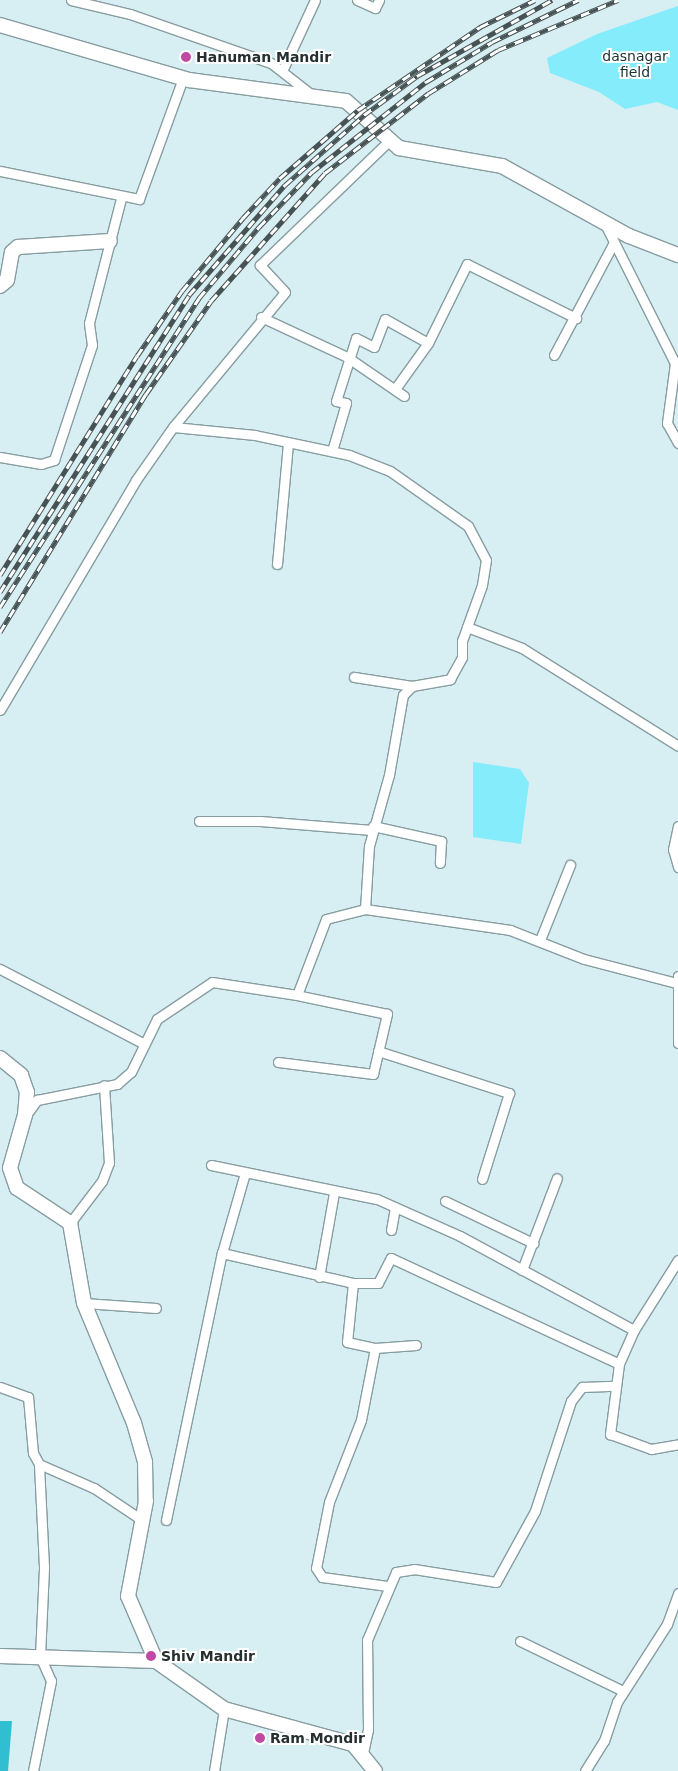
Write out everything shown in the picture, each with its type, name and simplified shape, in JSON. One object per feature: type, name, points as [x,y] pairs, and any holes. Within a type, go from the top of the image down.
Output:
[{"type":"street","points":[[71,0],[130,14],[272,63],[317,99]]},
{"type":"street","points":[[282,71],[315,0]]},
{"type":"street","points":[[357,0],[375,8],[379,0]]},
{"type":"street","points":[[0,25],[183,78],[317,99],[346,101],[399,148],[502,166],[604,222],[678,255]]},
{"type":"street","points":[[0,171],[121,198],[139,199],[183,78]]},
{"type":"street","points":[[0,710],[173,427],[261,317],[285,292],[260,265],[390,140]]},
{"type":"street","points":[[0,457],[41,464],[54,460],[92,345],[89,323],[121,198]]},
{"type":"street","points":[[604,222],[613,244],[639,285],[675,363],[667,423],[678,443]]},
{"type":"street","points":[[0,286],[8,280],[12,252],[18,247],[110,242]]},
{"type":"street","points":[[554,355],[576,318],[613,244]]},
{"type":"street","points":[[394,389],[428,343],[467,264],[576,318]]},
{"type":"street","points":[[261,317],[347,357],[404,396]]},
{"type":"street","points":[[332,451],[346,403],[336,401],[347,357],[356,338],[374,347],[385,319],[428,343]]},
{"type":"street","points":[[173,427],[288,442],[332,451],[390,470],[468,526],[486,560],[467,627],[462,657],[450,679],[412,686],[354,677]]},
{"type":"street","points":[[277,564],[288,442]]},
{"type":"street","points":[[467,627],[522,648],[678,746]]},
{"type":"street","points":[[364,909],[372,828],[389,775],[403,695],[412,686]]},
{"type":"street","points":[[199,821],[260,821],[372,828],[441,841],[440,863]]},
{"type":"street","points":[[678,826],[673,849],[678,867]]},
{"type":"street","points":[[540,940],[570,865]]},
{"type":"street","points":[[297,995],[326,919],[364,909],[510,930],[540,940],[584,959],[677,979],[678,1043]]},
{"type":"street","points":[[0,970],[143,1043]]},
{"type":"street","points":[[278,1062],[373,1074],[386,1014],[297,995],[212,982],[170,1007],[143,1043],[131,1072],[117,1084],[104,1085],[37,1100],[26,1115],[10,1168],[17,1188],[70,1224],[84,1303],[134,1423],[145,1462],[142,1520],[128,1596],[156,1661],[224,1709],[340,1739],[363,1753],[375,1771]]},
{"type":"street","points":[[378,1051],[509,1093],[482,1179]]},
{"type":"street","points":[[0,1058],[22,1075],[26,1115]]},
{"type":"street","points":[[70,1224],[102,1181],[109,1163],[104,1085]]},
{"type":"street","points":[[211,1165],[334,1193],[377,1199],[522,1270],[634,1330]]},
{"type":"street","points":[[166,1520],[222,1253],[245,1173]]},
{"type":"street","points":[[522,1270],[557,1178]]},
{"type":"street","points":[[319,1277],[334,1193]]},
{"type":"street","points":[[445,1201],[532,1243]]},
{"type":"street","points":[[391,1230],[395,1207]]},
{"type":"street","points":[[222,1253],[319,1277],[353,1283],[378,1283],[391,1258],[618,1364]]},
{"type":"street","points":[[678,1260],[634,1330],[618,1364],[612,1437],[651,1450],[678,1444]]},
{"type":"street","points":[[353,1283],[347,1342],[375,1348],[416,1345]]},
{"type":"street","points":[[84,1303],[156,1308]]},
{"type":"street","points":[[375,1348],[361,1420],[328,1502],[316,1568],[322,1577],[387,1586]]},
{"type":"street","points":[[363,1753],[368,1730],[367,1640],[387,1586],[396,1572],[414,1569],[496,1582],[535,1511],[571,1401],[582,1387],[615,1386]]},
{"type":"street","points":[[0,1387],[28,1396],[33,1452],[39,1464],[44,1566],[40,1656],[51,1681],[32,1771]]},
{"type":"street","points":[[39,1464],[94,1488],[142,1520]]},
{"type":"street","points":[[585,1771],[604,1741],[623,1691],[674,1615],[678,1593]]},
{"type":"street","points":[[520,1641],[623,1691]]},
{"type":"street","points":[[0,1656],[156,1661]]},
{"type":"street","points":[[214,1771],[224,1709]]},
{"type":"green space","name":"dasnagar field","points":[[678,6],[678,110],[657,102],[625,109],[599,92],[550,73],[547,58],[597,34]]},
{"type":"green space","points":[[473,762],[520,769],[529,783],[521,844],[473,837]]},
{"type":"shaded area","points":[[0,1721],[12,1721],[8,1771],[0,1771]]},
{"type":"railway","points":[[0,575],[137,356],[182,291],[243,218],[280,178],[358,110],[480,27],[535,0]]},
{"type":"railway","points":[[0,592],[189,295],[285,185],[364,115],[417,76],[552,0]]},
{"type":"railway","points":[[0,607],[199,298],[259,227],[312,172],[426,82],[492,42],[578,0]]},
{"type":"railway","points":[[0,632],[146,394],[211,301],[325,173],[429,93],[498,50],[618,0]]},
{"type":"place","name":"Hanuman Mandir","points":[[186,57]]},
{"type":"place","name":"Shiv Mandir","points":[[151,1656]]},
{"type":"place","name":"Ram Mondir","points":[[260,1738]]}]
